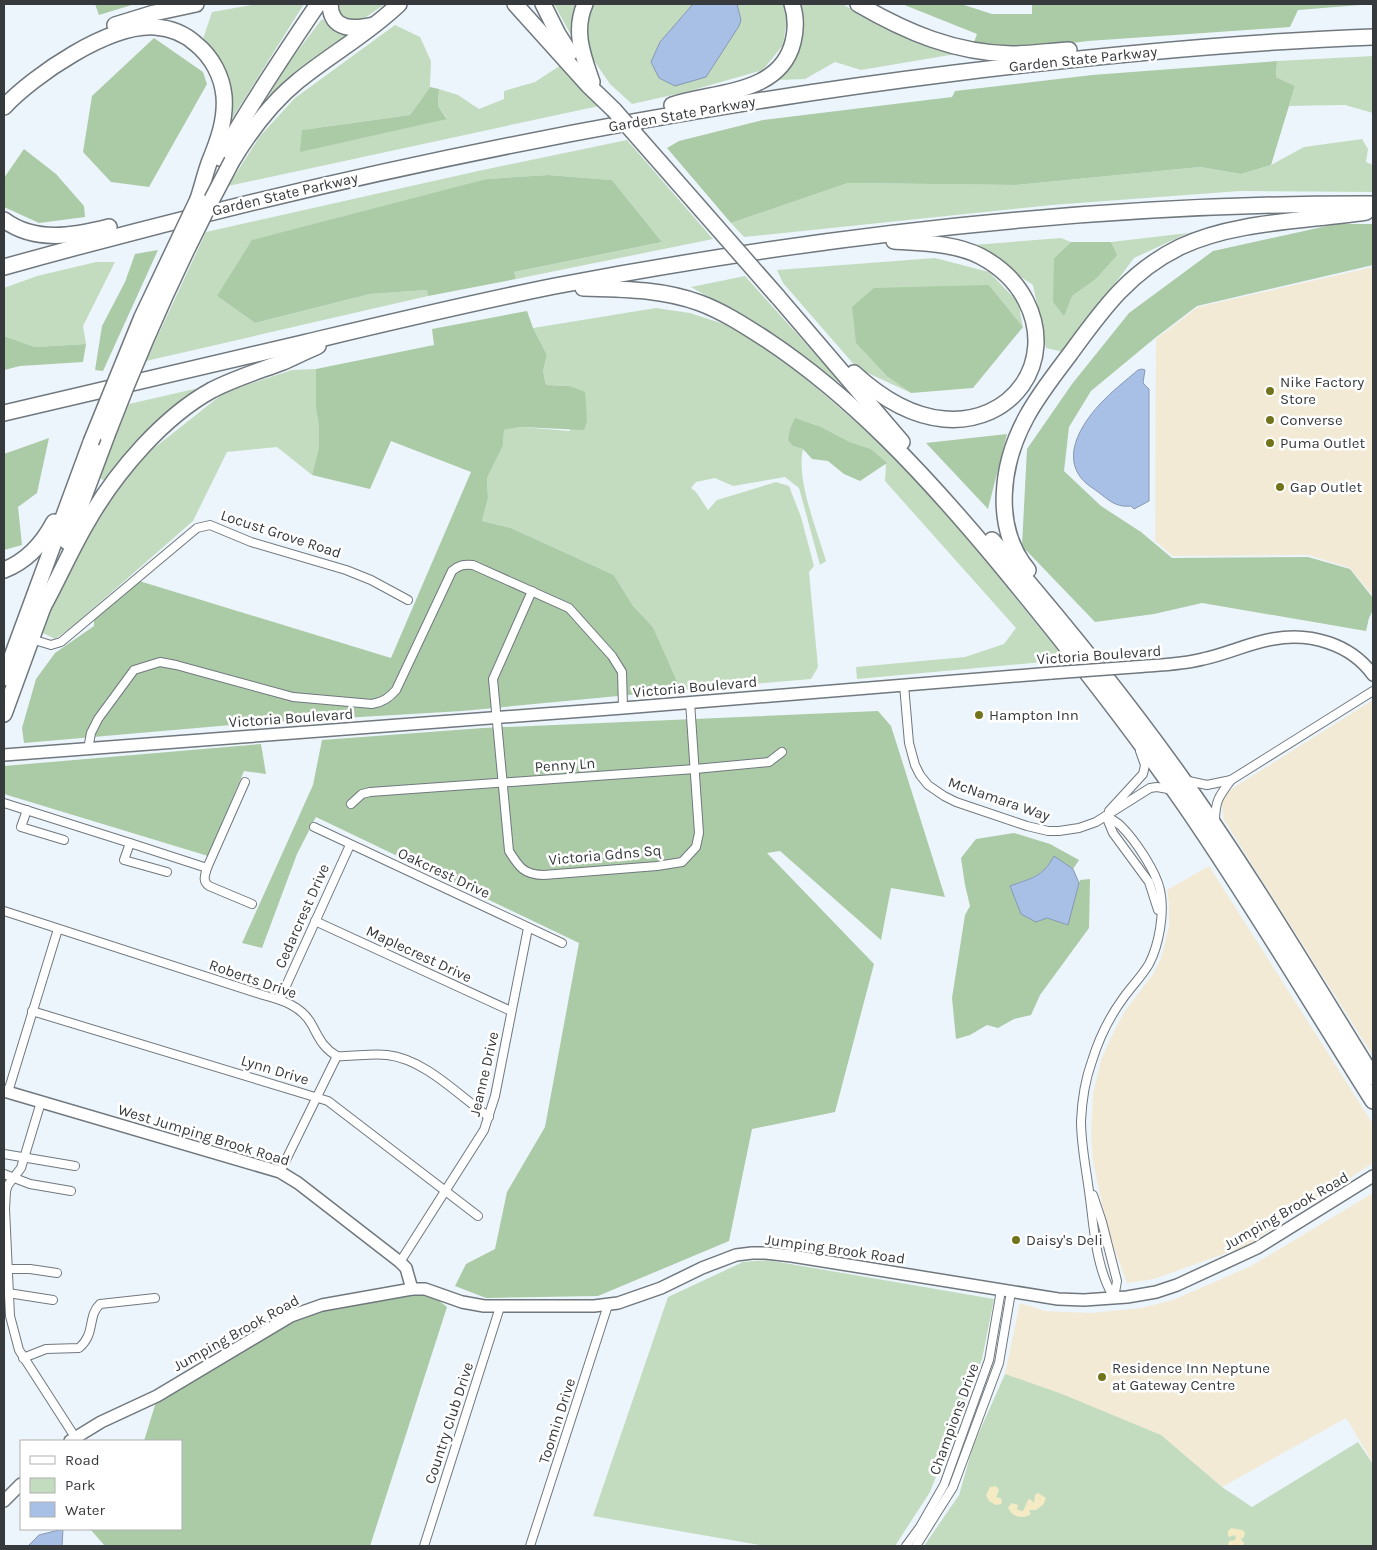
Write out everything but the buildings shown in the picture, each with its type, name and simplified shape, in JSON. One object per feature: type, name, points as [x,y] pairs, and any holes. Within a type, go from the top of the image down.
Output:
[{"type":"highway","points":[[4,94],[40,64],[85,38],[132,19],[196,4]]},
{"type":"highway","points":[[212,165],[318,4]]},
{"type":"highway","points":[[330,4],[333,16],[345,26],[354,28],[375,24]]},
{"type":"highway","points":[[4,714],[107,435],[138,357],[170,283],[232,161],[258,122],[286,92],[399,4]]},
{"type":"highway","points":[[515,4],[590,83]]},
{"type":"highway","points":[[543,4],[565,45],[615,117],[827,352],[935,480],[962,519]]},
{"type":"highway","points":[[584,4],[579,34],[590,83]]},
{"type":"highway","points":[[615,117],[744,88],[774,74],[783,64],[792,46],[795,24],[792,4]]},
{"type":"highway","points":[[858,4],[914,34],[968,50],[1014,54],[1072,49],[1113,55]]},
{"type":"highway","points":[[4,107],[40,75],[94,44],[116,34],[140,28],[155,27],[170,30],[186,37],[201,48],[212,61],[220,78],[224,96],[223,118],[212,165],[122,364],[80,469],[4,678]]},
{"type":"highway","name":"Garden State Parkway","points":[[4,267],[209,212],[452,157],[615,117],[1113,55],[1257,43],[1373,37]]},
{"type":"highway","points":[[4,413],[462,305],[685,264],[860,238],[988,224],[1132,212],[1242,206],[1373,204]]},
{"type":"highway","points":[[1373,211],[1224,232],[1190,242],[1136,274],[1111,300],[1028,414],[1014,445],[1006,478],[1005,512],[1008,532],[1016,551],[1026,567],[1092,650],[1179,785],[1224,863],[1373,1101]]},
{"type":"highway","points":[[4,220],[24,232],[60,236],[91,232],[130,222],[209,212]]},
{"type":"highway","points":[[827,352],[849,368],[872,389],[892,402],[928,416],[952,419],[983,414],[1007,400],[1026,380],[1034,362],[1037,334],[1032,315],[1018,289],[997,267],[979,256],[951,247],[860,238]]},
{"type":"highway","points":[[554,287],[626,289],[664,294],[700,304],[729,317],[789,355],[852,405],[897,449],[962,519],[1058,636],[1133,733],[1215,827],[1373,1077]]},
{"type":"highway","points":[[43,607],[95,509],[127,466],[153,437],[174,418],[194,401],[220,386],[282,362],[347,332]]},
{"type":"highway","points":[[4,424],[97,391]]},
{"type":"highway","points":[[4,570],[22,560],[41,543],[80,469]]},
{"type":"highway","points":[[935,480],[968,512],[1044,599],[1119,694]]},
{"type":"street","name":"Locust Grove Road","points":[[31,639],[51,645],[62,642],[197,528],[204,526],[210,526],[251,542],[346,570],[371,580],[408,600]]},
{"type":"street","points":[[88,749],[91,733],[98,720],[134,670],[160,662],[293,698],[372,704],[381,703],[396,690],[452,570],[458,566],[473,565],[569,608],[612,656],[622,672],[623,708]]},
{"type":"street","name":"Victoria Gdns Sq","points":[[532,591],[494,679],[509,851],[516,863],[524,871],[544,874],[648,867],[682,862],[696,847],[699,833],[690,702]]},
{"type":"street","name":"Victoria Boulevard","points":[[4,755],[1186,663],[1274,638],[1298,637],[1315,639],[1338,646],[1359,659],[1373,675]]},
{"type":"street","name":"McNamara Way","points":[[904,685],[909,742],[913,760],[924,780],[944,796],[1028,826],[1048,831],[1066,831],[1096,822],[1150,788],[1208,785],[1232,780]]},
{"type":"street","points":[[1215,827],[1216,802],[1232,780],[1373,690]]},
{"type":"street","name":"McNamara Way","points":[[1106,816],[1143,774],[1144,760],[1133,733]]},
{"type":"street","name":"Penny Ln","points":[[351,804],[362,794],[370,792],[769,762],[782,752]]},
{"type":"street","points":[[245,782],[204,878],[206,884],[252,904]]},
{"type":"street","points":[[4,802],[207,868]]},
{"type":"street","points":[[27,810],[21,827],[64,840]]},
{"type":"street","points":[[1106,816],[1113,832],[1149,882],[1160,919],[1153,954],[1144,972],[1112,1016],[1098,1044],[1088,1074],[1081,1121],[1082,1147],[1096,1242],[1106,1284],[1114,1298]]},
{"type":"street","name":"Oakcrest Drive","points":[[314,827],[562,943]]},
{"type":"street","points":[[130,843],[124,860],[167,872]]},
{"type":"street","name":"Cedarcrest Drive","points":[[280,999],[350,844]]},
{"type":"street","name":"Roberts Drive","points":[[4,911],[280,999],[294,1006],[305,1015],[323,1046],[337,1056]]},
{"type":"street","name":"Maplecrest Drive","points":[[315,921],[511,1011]]},
{"type":"street","name":"Jeanne Drive","points":[[400,1262],[484,1130],[489,1117],[496,1096],[528,928]]},
{"type":"street","points":[[6,1092],[58,929]]},
{"type":"street","name":"Lynn Drive","points":[[32,1010],[317,1097],[332,1104],[478,1216]]},
{"type":"street","points":[[280,1172],[337,1056],[381,1054],[408,1060],[427,1070],[489,1117]]},
{"type":"street","name":"West Jumping Brook Road","points":[[6,1092],[280,1172],[294,1180],[400,1262],[406,1268],[412,1289]]},
{"type":"street","points":[[41,1102],[21,1168],[8,1185],[5,1197],[7,1316],[23,1358],[73,1439]]},
{"type":"street","points":[[4,1154],[76,1166]]},
{"type":"street","points":[[4,1174],[30,1184],[71,1191]]},
{"type":"street","name":"Jumping Brook Road","points":[[73,1439],[102,1422],[164,1391],[291,1316],[322,1305],[344,1300],[412,1289],[425,1289],[462,1302],[484,1306],[579,1307],[608,1305],[661,1288],[721,1260],[752,1253],[792,1256],[1058,1299],[1114,1298],[1156,1292],[1189,1280],[1246,1254],[1373,1176]]},
{"type":"street","points":[[7,1269],[30,1269],[57,1273]]},
{"type":"street","name":"Champions Drive","points":[[906,1546],[920,1527],[944,1485],[990,1354],[1006,1291]]},
{"type":"street","name":"Champions Drive","points":[[916,1546],[953,1487],[999,1363],[1006,1291]]},
{"type":"street","points":[[8,1293],[53,1300]]},
{"type":"street","points":[[23,1358],[46,1349],[79,1348],[89,1336],[94,1314],[97,1306],[100,1304],[154,1298]]},
{"type":"street","name":"Toomin Drive","points":[[530,1546],[608,1305]]},
{"type":"street","name":"Country Club Drive","points":[[424,1546],[500,1307]]},
{"type":"street","points":[[990,1354],[1000,1356]]},
{"type":"street","points":[[4,1500],[20,1485]]},
{"type":"shaded area","points":[[1373,267],[1373,596],[1350,568],[1309,555],[1173,556],[1155,541],[1156,339],[1198,307]]},
{"type":"shaded area","points":[[1373,700],[1373,1056],[1224,820],[1221,798],[1236,786]]},
{"type":"shaded area","points":[[1209,866],[1373,1124],[1373,1163],[1246,1246],[1154,1279],[1127,1283],[1108,1231],[1093,1162],[1091,1135],[1093,1094],[1101,1060],[1114,1031],[1125,1011],[1153,974],[1161,958],[1169,926],[1167,890]]},
{"type":"shaded area","points":[[1373,1193],[1373,1463],[1346,1418],[1222,1487],[1161,1435],[1005,1374],[1020,1303],[1045,1311],[1091,1313],[1141,1308],[1173,1300],[1251,1266]]},
{"type":"green space","points":[[95,4],[135,4],[99,15]]},
{"type":"green space","points":[[258,4],[304,4],[228,125],[226,76],[203,39],[212,12]]},
{"type":"green space","points":[[339,4],[385,4],[355,22],[340,16]]},
{"type":"green space","points":[[554,4],[577,4],[571,35]]},
{"type":"green space","points":[[594,4],[693,4],[660,42],[727,43],[739,25],[737,4],[784,4],[788,12],[783,45],[763,70],[686,92],[632,104],[610,84],[588,52],[586,17]]},
{"type":"green space","points":[[797,4],[842,4],[898,34],[956,54],[861,70],[835,62],[805,79],[778,80],[795,57],[801,36]]},
{"type":"green space","points":[[902,4],[961,4],[992,14],[1032,14],[1032,4],[1373,4],[1298,10],[1290,27],[1088,41],[969,56],[977,34]]},
{"type":"green space","points":[[322,19],[346,35],[293,76],[264,104],[286,66]]},
{"type":"green space","points":[[395,25],[420,37],[431,61],[430,87],[410,115],[302,130],[447,118],[438,106],[439,89],[458,95],[479,109],[504,99],[504,91],[535,82],[561,65],[599,106],[228,186],[260,136],[295,98]]},
{"type":"green space","points":[[154,38],[203,72],[207,84],[149,187],[111,182],[83,152],[92,96]]},
{"type":"green space","points":[[1373,56],[1373,113],[1345,105],[1289,106],[1295,86],[1276,77],[1277,61]]},
{"type":"green space","points":[[1277,61],[1276,77],[1295,86],[1271,165],[1241,174],[1200,167],[1016,185],[848,183],[731,223],[667,148],[679,141],[763,120],[952,97],[955,91],[1092,75]]},
{"type":"green space","points":[[430,87],[439,89],[438,106],[447,119],[300,152],[302,130],[410,115]]},
{"type":"green space","points":[[1362,139],[1368,149],[1366,162],[1373,165],[1373,192],[1240,191],[1052,205],[744,237],[731,223],[848,183],[1016,185],[1200,167],[1241,174],[1271,165],[1304,147]]},
{"type":"green space","points":[[627,140],[713,239],[516,279],[514,272],[662,242],[612,180],[548,175],[487,179],[217,296],[255,323],[370,294],[427,290],[428,296],[146,361],[206,232],[478,171]]},
{"type":"green space","points":[[24,149],[56,174],[84,206],[85,217],[39,223],[4,207],[4,178]]},
{"type":"green space","points":[[548,175],[612,180],[662,242],[514,272],[516,279],[428,296],[427,290],[370,294],[255,323],[217,296],[252,240],[487,179]]},
{"type":"green space","points":[[1336,224],[1373,224],[1373,265],[1197,306],[1091,391],[1069,427],[1064,471],[1101,506],[1141,532],[1172,558],[1308,557],[1350,569],[1373,598],[1373,610],[1366,631],[1202,603],[1154,614],[1095,622],[1022,546],[1027,449],[1072,384],[1129,313],[1213,251]]},
{"type":"green space","points":[[1188,233],[1134,258],[1064,352],[1046,348],[1033,285],[973,245],[1061,238],[1071,242],[1054,258],[1072,296],[1096,279],[1116,255],[1111,242]]},
{"type":"green space","points":[[1071,242],[1111,242],[1117,255],[1096,279],[1072,296],[1064,316],[1053,302],[1054,258]]},
{"type":"green space","points":[[158,250],[103,371],[95,370],[102,326],[125,282],[135,254]]},
{"type":"green space","points":[[935,258],[989,272],[1018,302],[1023,327],[989,285],[888,377],[911,393],[857,368],[783,283],[777,270]]},
{"type":"green space","points":[[96,262],[115,262],[83,326],[86,344],[35,347],[4,336],[4,288],[37,276]]},
{"type":"green space","points":[[745,276],[843,385],[766,330],[691,287]]},
{"type":"green space","points":[[989,285],[1023,327],[973,388],[911,393],[888,377],[856,343],[852,307],[874,288]]},
{"type":"green space","points":[[656,308],[690,313],[730,326],[755,339],[806,379],[891,452],[941,506],[1066,660],[857,679],[856,667],[965,657],[1004,644],[1016,628],[885,481],[886,463],[871,449],[850,442],[823,428],[793,446],[803,449],[802,475],[805,490],[826,561],[820,565],[799,488],[785,477],[733,486],[715,478],[696,482],[691,488],[696,492],[708,510],[717,500],[776,482],[789,486],[801,517],[814,566],[809,572],[818,667],[811,679],[681,690],[653,627],[633,606],[614,575],[511,528],[482,521],[488,498],[487,478],[503,446],[504,430],[521,427],[570,431],[569,386],[546,385],[543,371],[547,355],[533,328]]},
{"type":"green space","points":[[527,311],[533,328],[547,355],[543,371],[546,385],[569,386],[585,392],[587,421],[584,430],[521,427],[504,430],[503,446],[487,478],[488,498],[482,521],[511,528],[614,575],[633,606],[653,627],[681,690],[462,711],[243,724],[24,743],[22,728],[36,679],[55,653],[94,626],[94,615],[136,580],[391,658],[471,472],[391,441],[370,489],[312,475],[319,447],[319,426],[316,409],[316,369],[434,345],[432,329]]},
{"type":"green space","points":[[4,336],[35,347],[86,344],[83,362],[20,366],[4,370]]},
{"type":"green space","points":[[316,369],[316,409],[319,426],[319,447],[312,475],[277,447],[227,452],[193,521],[73,626],[55,639],[43,633],[54,601],[79,544],[110,494],[149,452],[225,392],[292,370]]},
{"type":"green space","points":[[203,387],[156,422],[106,482],[99,477],[129,404]]},
{"type":"green space","points":[[795,418],[871,449],[887,463],[860,481],[844,474],[828,461],[812,459],[803,449],[793,446],[788,440]]},
{"type":"green space","points":[[1007,434],[988,509],[926,443]]},
{"type":"green space","points":[[49,438],[37,493],[18,507],[22,545],[4,550],[4,454]]},
{"type":"green space","points":[[878,711],[891,726],[945,897],[891,888],[881,940],[780,851],[767,853],[874,964],[835,1112],[752,1129],[729,1241],[598,1296],[486,1298],[455,1286],[466,1264],[495,1249],[507,1192],[545,1127],[579,943],[316,817],[297,854],[262,948],[242,943],[313,785],[322,740],[483,728]]},
{"type":"green space","points":[[261,744],[266,774],[244,771],[208,856],[4,794],[4,766]]},
{"type":"green space","points":[[1014,833],[1050,844],[1079,860],[1073,869],[1054,857],[1041,873],[1010,886],[1021,914],[1047,918],[1067,925],[1080,880],[1090,879],[1089,928],[1040,995],[1031,1015],[1014,1019],[998,1028],[987,1025],[970,1035],[956,1039],[952,998],[965,915],[970,906],[961,858],[976,839]]},
{"type":"green space","points":[[767,1260],[994,1299],[982,1359],[930,1492],[895,1546],[765,1546],[593,1516],[668,1297],[743,1262]]},
{"type":"green space","points":[[429,1293],[447,1307],[370,1546],[105,1546],[91,1530],[182,1530],[182,1440],[144,1440],[159,1392],[300,1312]]},
{"type":"green space","points":[[1005,1374],[1062,1394],[1161,1435],[1222,1487],[1252,1507],[1358,1442],[1373,1464],[1373,1546],[924,1546],[959,1495],[973,1446]]},
{"type":"sand","points":[[996,1486],[999,1490],[996,1497],[1001,1498],[1002,1502],[996,1505],[989,1501],[986,1495],[990,1487]]},
{"type":"sand","points":[[1038,1493],[1046,1498],[1043,1505],[1036,1510],[1029,1510],[1031,1514],[1028,1516],[1014,1515],[1008,1507],[1012,1503],[1018,1505],[1017,1509],[1023,1511],[1028,1500],[1030,1499],[1034,1503],[1035,1495]]},
{"type":"sand","points":[[1231,1528],[1245,1532],[1244,1537],[1241,1539],[1244,1543],[1243,1546],[1228,1546],[1229,1541],[1235,1540],[1236,1537],[1234,1535],[1229,1537],[1228,1531]]},
{"type":"water","points":[[693,4],[737,4],[741,20],[706,77],[675,86],[659,78],[651,62],[660,42]]},
{"type":"water","points":[[1138,370],[1145,370],[1143,383],[1149,389],[1149,501],[1134,509],[1131,506],[1111,502],[1083,480],[1076,470],[1074,447],[1084,425],[1100,404]]},
{"type":"water","points":[[1054,856],[1073,869],[1079,883],[1068,925],[1047,918],[1036,922],[1021,914],[1010,886],[1030,879],[1040,873]]},
{"type":"water","points":[[63,1530],[62,1546],[28,1546],[39,1535]]},
{"type":"place","name":"Nike Factory Store","points":[[1270,391]]},
{"type":"place","name":"Converse","points":[[1270,420]]},
{"type":"place","name":"Puma Outlet","points":[[1270,443]]},
{"type":"place","name":"Gap Outlet","points":[[1280,487]]},
{"type":"place","name":"Hampton Inn","points":[[979,715]]},
{"type":"place","name":"Daisy's Deli","points":[[1016,1240]]},
{"type":"place","name":"Residence Inn Neptune at Gateway Centre","points":[[1102,1377]]}]
